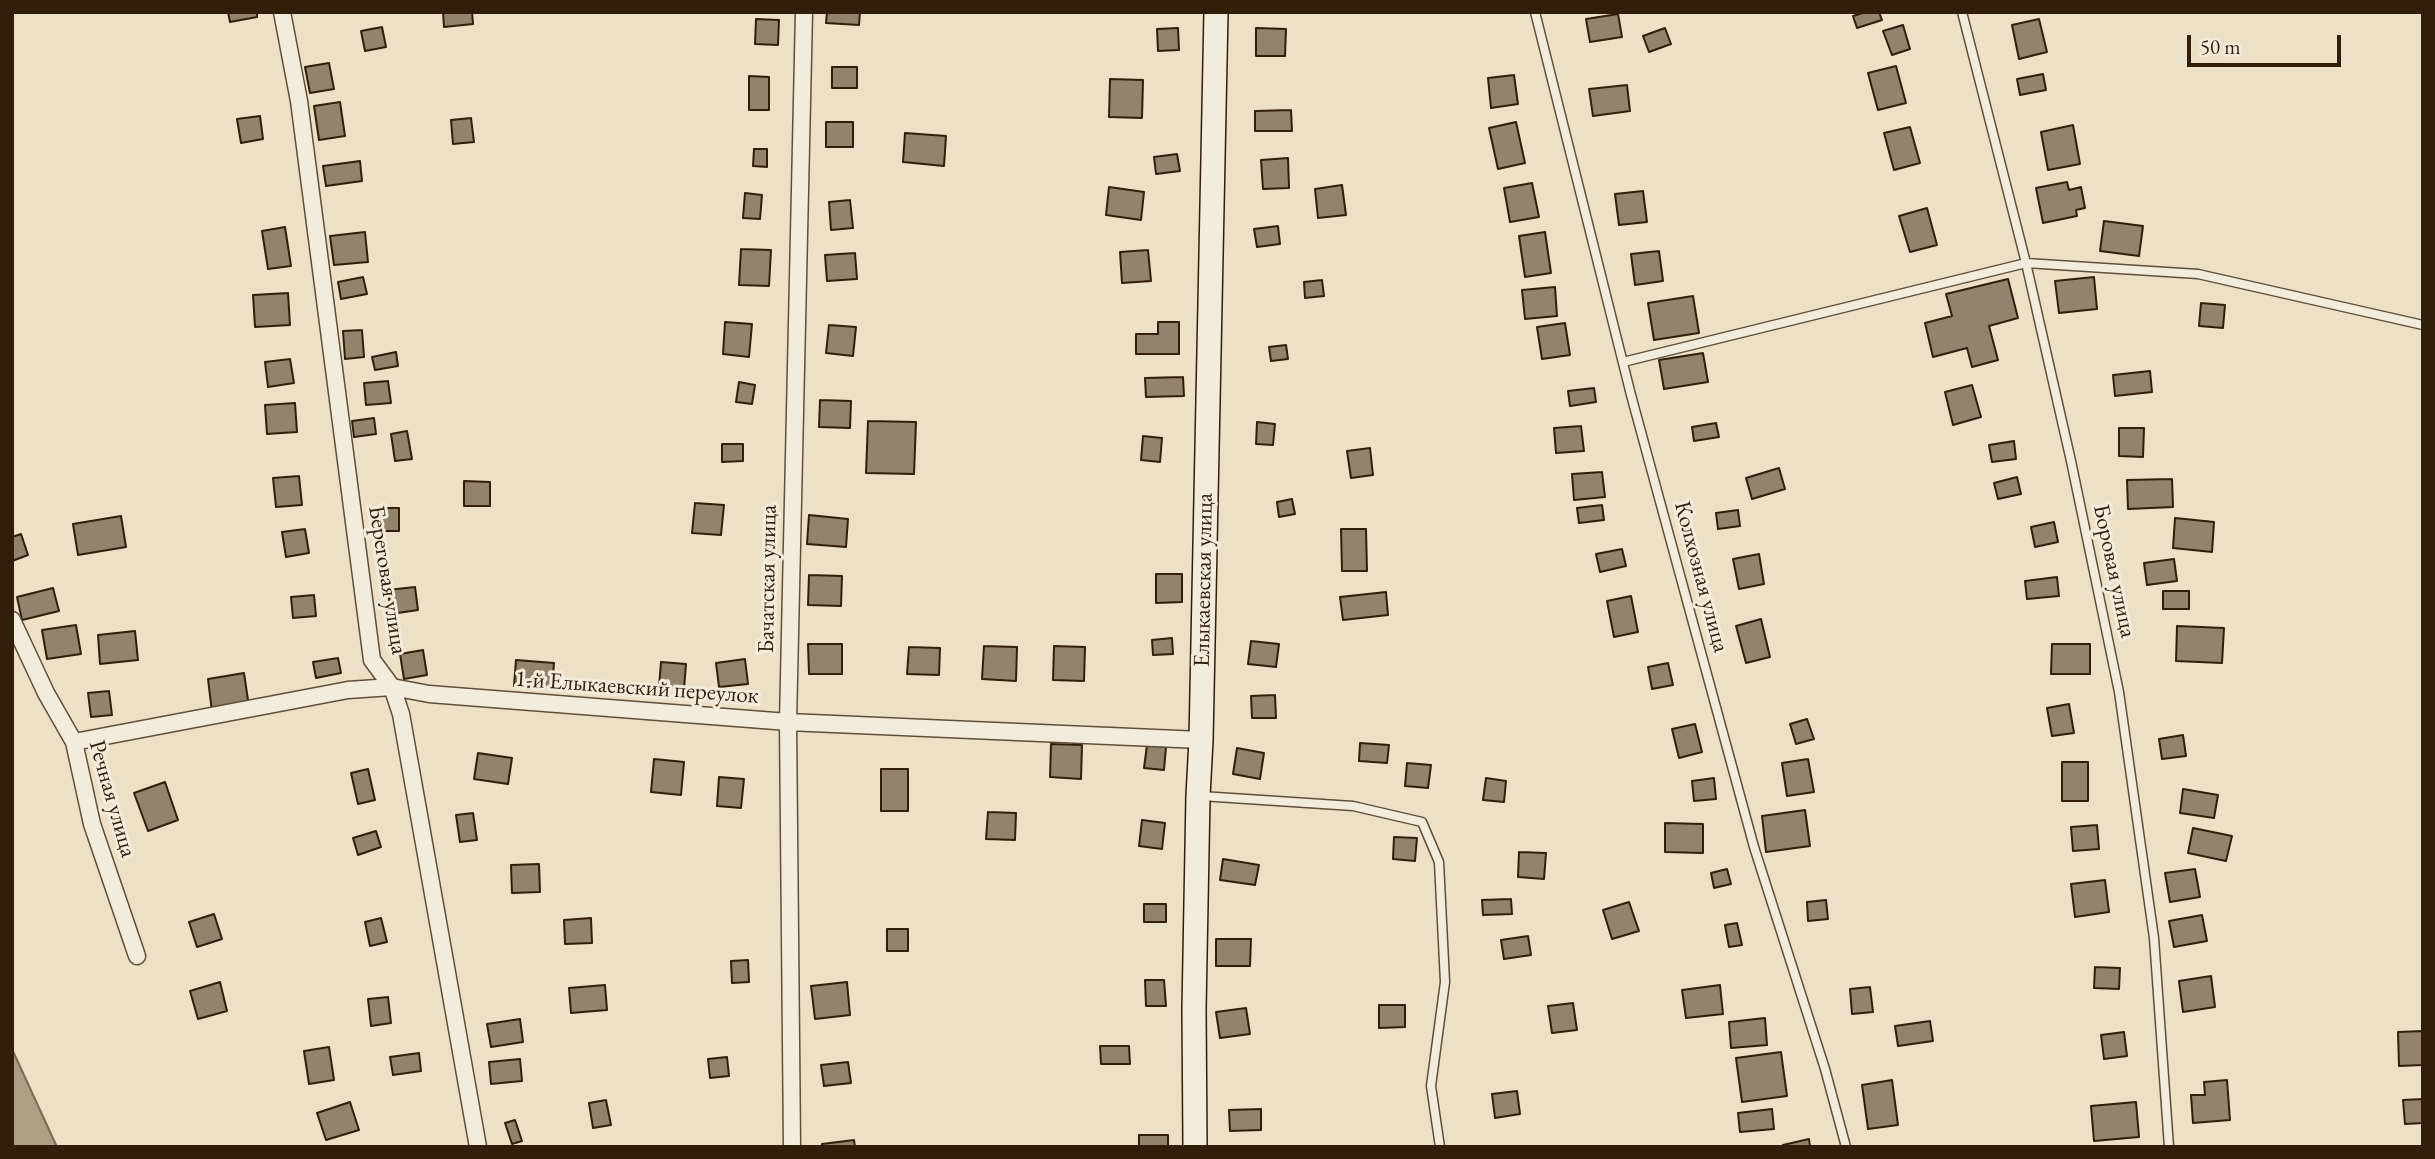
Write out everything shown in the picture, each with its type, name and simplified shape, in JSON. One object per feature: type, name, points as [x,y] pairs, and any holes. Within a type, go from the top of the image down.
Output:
[{"type":"street","name":"Береговая улица","points":[[282,12],[299,101],[372,660],[391,687],[401,714],[478,1147]]},
{"type":"street","name":"Бачатская улица","points":[[792,1147],[788,722],[804,12]]},
{"type":"street","name":"Елыкаевская улица","points":[[1195,1147],[1194,1009],[1216,12]]},
{"type":"street","name":"Речная улица","points":[[12,620],[46,693],[74,742],[92,824],[137,957]]},
{"type":"street","name":"1-й Елыкаевский переулок","points":[[74,742],[348,690],[391,687],[429,695],[788,722],[1201,740]]},
{"type":"lane","name":"Колхозная улица","points":[[1535,12],[1623,362],[1754,847],[1825,1069],[1846,1147]]},
{"type":"lane","name":"Боровая улица","points":[[1962,12],[2071,461],[2119,692],[2154,938],[2169,1147]]},
{"type":"lane","points":[[1623,362],[2025,263],[2198,274],[2423,325]]},
{"type":"lane","points":[[1198,796],[1353,806],[1422,822],[1439,862],[1445,982],[1432,1086],[1440,1147]]},
{"type":"shaded area","points":[[12,1049],[57,1147],[12,1147]]},
{"type":"building","points":[[228,12],[257,12],[257,17],[230,22]]},
{"type":"building","points":[[443,12],[472,12],[473,24],[444,27]]},
{"type":"building","points":[[827,12],[860,12],[859,25],[826,23]]},
{"type":"building","points":[[1879,12],[1882,20],[1857,28],[1853,16]]},
{"type":"building","points":[[1618,14],[1622,37],[1590,42],[1586,19]]},
{"type":"building","points":[[756,19],[779,20],[778,45],[755,44]]},
{"type":"building","points":[[2039,19],[2047,52],[2019,59],[2012,25]]},
{"type":"building","points":[[1903,25],[1910,49],[1892,55],[1883,31]]},
{"type":"building","points":[[382,27],[386,47],[365,51],[361,31]]},
{"type":"building","points":[[1178,28],[1179,50],[1158,51],[1157,29]]},
{"type":"building","points":[[1256,28],[1286,29],[1285,56],[1256,56]]},
{"type":"building","points":[[1665,28],[1671,44],[1649,52],[1643,36]]},
{"type":"building","points":[[329,63],[334,89],[310,93],[305,67]]},
{"type":"building","points":[[1896,66],[1906,103],[1878,110],[1868,73]]},
{"type":"building","points":[[832,67],[857,67],[857,88],[832,88]]},
{"type":"building","points":[[2043,74],[2046,90],[2020,95],[2017,79]]},
{"type":"building","points":[[1514,75],[1518,104],[1491,108],[1488,78]]},
{"type":"building","points":[[749,76],[769,77],[769,110],[749,110]]},
{"type":"building","points":[[1110,79],[1143,80],[1142,118],[1109,117]]},
{"type":"building","points":[[1627,85],[1630,111],[1593,116],[1589,89]]},
{"type":"building","points":[[340,102],[345,136],[319,140],[314,106]]},
{"type":"building","points":[[1291,110],[1292,131],[1255,131],[1255,111]]},
{"type":"building","points":[[260,116],[263,139],[241,143],[237,119]]},
{"type":"building","points":[[471,118],[474,142],[453,144],[451,120]]},
{"type":"building","points":[[826,122],[853,122],[853,147],[826,147]]},
{"type":"building","points":[[1516,122],[1525,163],[1498,169],[1489,128]]},
{"type":"building","points":[[2073,125],[2080,164],[2048,170],[2041,132]]},
{"type":"building","points":[[1910,127],[1920,163],[1894,170],[1884,133]]},
{"type":"building","points":[[905,133],[946,136],[944,166],[903,162]]},
{"type":"building","points":[[754,149],[767,149],[767,167],[753,166]]},
{"type":"building","points":[[1177,154],[1180,171],[1156,174],[1154,157]]},
{"type":"building","points":[[1288,158],[1289,188],[1263,189],[1261,160]]},
{"type":"building","points":[[360,161],[362,181],[326,186],[323,166]]},
{"type":"building","points":[[2067,182],[2069,190],[2081,187],[2085,208],[2076,210],[2077,216],[2043,223],[2036,188]]},
{"type":"building","points":[[1532,183],[1539,217],[1510,222],[1504,188]]},
{"type":"building","points":[[1342,185],[1346,215],[1318,218],[1315,189]]},
{"type":"building","points":[[1109,187],[1144,192],[1141,220],[1106,215]]},
{"type":"building","points":[[1643,191],[1647,222],[1619,225],[1615,194]]},
{"type":"building","points":[[745,193],[762,195],[760,219],[743,218]]},
{"type":"building","points":[[850,200],[853,228],[831,230],[829,202]]},
{"type":"building","points":[[1927,208],[1937,245],[1910,252],[1899,216]]},
{"type":"building","points":[[2104,221],[2143,226],[2139,256],[2100,251]]},
{"type":"building","points":[[1278,226],[1280,244],[1257,247],[1254,229]]},
{"type":"building","points":[[285,227],[291,266],[268,269],[262,231]]},
{"type":"building","points":[[365,232],[368,262],[334,265],[330,236]]},
{"type":"building","points":[[1545,232],[1551,273],[1525,277],[1519,236]]},
{"type":"building","points":[[741,249],[771,250],[769,286],[739,285]]},
{"type":"building","points":[[1148,250],[1151,281],[1122,283],[1120,252]]},
{"type":"building","points":[[1659,251],[1663,281],[1635,285],[1631,254]]},
{"type":"building","points":[[855,253],[857,279],[827,281],[825,255]]},
{"type":"building","points":[[363,277],[367,294],[341,299],[338,282]]},
{"type":"building","points":[[2094,277],[2097,309],[2059,313],[2055,281]]},
{"type":"building","points":[[2008,279],[2018,318],[1989,326],[1998,360],[1972,367],[1967,348],[1933,357],[1925,323],[1952,316],[1946,294]]},
{"type":"building","points":[[1322,280],[1324,296],[1305,298],[1304,282]]},
{"type":"building","points":[[1555,287],[1557,316],[1525,319],[1522,290]]},
{"type":"building","points":[[288,293],[290,325],[255,327],[253,295]]},
{"type":"building","points":[[1693,296],[1699,333],[1654,340],[1648,303]]},
{"type":"building","points":[[2201,303],[2225,305],[2223,328],[2199,326]]},
{"type":"building","points":[[725,322],[752,324],[749,357],[723,354]]},
{"type":"building","points":[[1158,322],[1179,322],[1179,354],[1136,354],[1136,334],[1158,334]]},
{"type":"building","points":[[1565,323],[1570,355],[1542,359],[1537,327]]},
{"type":"building","points":[[829,325],[856,327],[853,356],[826,353]]},
{"type":"building","points":[[362,330],[364,357],[345,359],[343,331]]},
{"type":"building","points":[[1286,345],[1288,359],[1271,361],[1269,347]]},
{"type":"building","points":[[396,352],[398,366],[375,370],[372,357]]},
{"type":"building","points":[[1703,353],[1708,382],[1664,389],[1659,360]]},
{"type":"building","points":[[290,359],[294,383],[268,387],[265,362]]},
{"type":"building","points":[[2150,371],[2152,392],[2115,396],[2113,375]]},
{"type":"building","points":[[1183,377],[1184,396],[1146,397],[1145,378]]},
{"type":"building","points":[[388,381],[391,403],[366,405],[364,383]]},
{"type":"building","points":[[739,382],[755,385],[752,404],[736,402]]},
{"type":"building","points":[[1972,385],[1981,417],[1953,425],[1945,392]]},
{"type":"building","points":[[1594,388],[1596,402],[1570,406],[1568,391]]},
{"type":"building","points":[[820,400],[851,401],[850,428],[819,427]]},
{"type":"building","points":[[295,403],[297,432],[267,434],[265,405]]},
{"type":"building","points":[[374,418],[376,434],[354,437],[352,421]]},
{"type":"building","points":[[868,421],[916,422],[914,474],[866,473]]},
{"type":"building","points":[[1257,422],[1275,424],[1273,445],[1256,444]]},
{"type":"building","points":[[1716,423],[1719,437],[1694,441],[1692,427]]},
{"type":"building","points":[[1581,426],[1584,451],[1556,453],[1554,428]]},
{"type":"building","points":[[2119,428],[2144,428],[2143,457],[2119,456]]},
{"type":"building","points":[[407,431],[412,459],[395,461],[391,434]]},
{"type":"building","points":[[1143,436],[1162,438],[1160,462],[1141,460]]},
{"type":"building","points":[[2014,441],[2016,459],[1992,462],[1989,445]]},
{"type":"building","points":[[722,444],[743,444],[743,461],[722,462]]},
{"type":"building","points":[[1370,448],[1373,475],[1351,478],[1347,451]]},
{"type":"building","points":[[1779,468],[1785,489],[1752,499],[1746,478]]},
{"type":"building","points":[[1602,472],[1605,497],[1574,500],[1572,474]]},
{"type":"building","points":[[299,476],[302,505],[276,507],[273,478]]},
{"type":"building","points":[[2017,477],[2021,494],[1998,499],[1994,483]]},
{"type":"building","points":[[2172,479],[2173,507],[2128,509],[2127,480]]},
{"type":"building","points":[[464,481],[490,482],[490,506],[464,506]]},
{"type":"building","points":[[1292,499],[1295,514],[1279,517],[1277,502]]},
{"type":"building","points":[[695,503],[724,505],[721,535],[692,533]]},
{"type":"building","points":[[1602,505],[1604,520],[1579,523],[1577,508]]},
{"type":"building","points":[[371,508],[399,508],[399,531],[372,531]]},
{"type":"building","points":[[1738,510],[1740,526],[1718,529],[1716,513]]},
{"type":"building","points":[[809,515],[848,519],[846,547],[807,544]]},
{"type":"building","points":[[121,516],[126,547],[78,555],[73,524]]},
{"type":"building","points":[[2175,518],[2214,522],[2212,552],[2173,548]]},
{"type":"building","points":[[2054,522],[2058,542],[2035,547],[2031,527]]},
{"type":"building","points":[[305,529],[309,553],[286,557],[282,532]]},
{"type":"building","points":[[1341,529],[1366,529],[1367,571],[1342,571]]},
{"type":"building","points":[[21,534],[28,555],[12,561],[12,537]]},
{"type":"building","points":[[1622,549],[1626,566],[1600,572],[1596,554]]},
{"type":"building","points":[[1759,554],[1764,584],[1739,589],[1733,559]]},
{"type":"building","points":[[2174,559],[2177,581],[2147,585],[2144,563]]},
{"type":"building","points":[[1156,574],[1182,574],[1182,602],[1156,603]]},
{"type":"building","points":[[809,575],[842,576],[841,606],[808,605]]},
{"type":"building","points":[[2057,577],[2059,596],[2027,599],[2025,581]]},
{"type":"building","points":[[415,587],[418,610],[391,614],[388,590]]},
{"type":"building","points":[[53,588],[59,611],[22,620],[17,597]]},
{"type":"building","points":[[2163,591],[2189,591],[2189,609],[2163,609]]},
{"type":"building","points":[[1386,592],[1388,615],[1343,620],[1340,597]]},
{"type":"building","points":[[314,595],[316,616],[293,618],[291,597]]},
{"type":"building","points":[[1631,596],[1638,632],[1614,637],[1607,601]]},
{"type":"building","points":[[1761,619],[1770,657],[1746,663],[1736,626]]},
{"type":"building","points":[[76,625],[81,654],[47,659],[42,630]]},
{"type":"building","points":[[2177,626],[2224,628],[2222,663],[2176,661]]},
{"type":"building","points":[[135,631],[138,660],[100,664],[98,635]]},
{"type":"building","points":[[1172,638],[1173,654],[1153,655],[1152,640]]},
{"type":"building","points":[[1251,641],[1279,644],[1276,667],[1248,664]]},
{"type":"building","points":[[808,644],[842,644],[842,674],[809,674]]},
{"type":"building","points":[[2052,644],[2090,644],[2090,674],[2051,674]]},
{"type":"building","points":[[984,646],[1017,647],[1016,681],[982,679]]},
{"type":"building","points":[[1054,646],[1085,647],[1084,681],[1053,680]]},
{"type":"building","points":[[909,647],[940,648],[939,675],[907,674]]},
{"type":"building","points":[[423,650],[427,675],[404,679],[400,654]]},
{"type":"building","points":[[338,658],[341,673],[316,678],[313,662]]},
{"type":"building","points":[[745,659],[748,684],[719,687],[716,663]]},
{"type":"building","points":[[516,660],[554,663],[552,688],[514,686]]},
{"type":"building","points":[[661,662],[686,664],[684,689],[659,687]]},
{"type":"building","points":[[1668,663],[1673,685],[1652,689],[1648,667]]},
{"type":"building","points":[[244,673],[249,707],[212,712],[208,679]]},
{"type":"building","points":[[109,691],[112,715],[91,717],[88,693]]},
{"type":"building","points":[[1275,695],[1276,718],[1252,718],[1251,696]]},
{"type":"building","points":[[2069,704],[2074,733],[2052,736],[2047,708]]},
{"type":"building","points":[[1807,719],[1814,739],[1796,744],[1790,724]]},
{"type":"building","points":[[1695,724],[1702,752],[1679,758],[1672,729]]},
{"type":"building","points":[[2183,735],[2186,756],[2162,759],[2159,739]]},
{"type":"building","points":[[1360,743],[1389,745],[1387,763],[1359,761]]},
{"type":"building","points":[[1051,744],[1082,745],[1081,779],[1050,777]]},
{"type":"building","points":[[1147,745],[1166,747],[1164,770],[1144,768]]},
{"type":"building","points":[[1237,748],[1264,753],[1260,779],[1233,774]]},
{"type":"building","points":[[478,753],[512,758],[508,784],[474,779]]},
{"type":"building","points":[[654,759],[684,762],[681,795],[651,792]]},
{"type":"building","points":[[1808,759],[1814,792],[1787,796],[1782,763]]},
{"type":"building","points":[[2062,762],[2088,762],[2088,801],[2062,801]]},
{"type":"building","points":[[1407,763],[1431,765],[1428,788],[1405,786]]},
{"type":"building","points":[[368,769],[375,800],[358,804],[351,773]]},
{"type":"building","points":[[881,769],[908,769],[908,811],[881,811]]},
{"type":"building","points":[[719,777],[744,779],[741,808],[717,806]]},
{"type":"building","points":[[1486,778],[1506,781],[1504,802],[1483,800]]},
{"type":"building","points":[[1714,778],[1716,799],[1694,801],[1692,781]]},
{"type":"building","points":[[165,782],[178,820],[148,831],[134,793]]},
{"type":"building","points":[[2183,789],[2218,795],[2214,818],[2180,813]]},
{"type":"building","points":[[1805,810],[1810,846],[1766,852],[1762,816]]},
{"type":"building","points":[[988,812],[1016,813],[1015,840],[986,839]]},
{"type":"building","points":[[473,813],[477,840],[460,842],[456,815]]},
{"type":"building","points":[[1142,820],[1165,823],[1162,849],[1139,846]]},
{"type":"building","points":[[1665,823],[1703,824],[1703,853],[1665,852]]},
{"type":"building","points":[[2097,825],[2099,849],[2073,851],[2071,827]]},
{"type":"building","points":[[2193,828],[2232,836],[2226,861],[2188,853]]},
{"type":"building","points":[[376,831],[381,847],[358,855],[353,838]]},
{"type":"building","points":[[1394,837],[1417,838],[1415,861],[1393,859]]},
{"type":"building","points":[[1519,852],[1546,853],[1544,879],[1518,877]]},
{"type":"building","points":[[1223,859],[1259,865],[1255,885],[1220,880]]},
{"type":"building","points":[[539,864],[540,892],[512,893],[511,865]]},
{"type":"building","points":[[1727,869],[1731,884],[1714,888],[1711,873]]},
{"type":"building","points":[[2195,869],[2200,897],[2170,902],[2165,873]]},
{"type":"building","points":[[2105,880],[2109,912],[2075,917],[2071,884]]},
{"type":"building","points":[[1511,899],[1512,914],[1483,915],[1482,900]]},
{"type":"building","points":[[1826,900],[1828,919],[1808,921],[1807,902]]},
{"type":"building","points":[[1629,902],[1639,931],[1612,939],[1603,910]]},
{"type":"building","points":[[1144,904],[1166,904],[1166,922],[1144,922]]},
{"type":"building","points":[[214,914],[222,939],[197,947],[189,922]]},
{"type":"building","points":[[2202,915],[2207,941],[2174,947],[2169,921]]},
{"type":"building","points":[[381,918],[387,942],[370,946],[365,922]]},
{"type":"building","points":[[591,918],[592,943],[565,944],[564,920]]},
{"type":"building","points":[[1737,923],[1742,945],[1729,947],[1725,925]]},
{"type":"building","points":[[887,929],[908,929],[908,951],[887,951]]},
{"type":"building","points":[[1528,936],[1531,955],[1504,959],[1501,940]]},
{"type":"building","points":[[1216,939],[1251,939],[1250,966],[1216,966]]},
{"type":"building","points":[[748,960],[749,982],[732,983],[731,961]]},
{"type":"building","points":[[2095,967],[2120,968],[2119,989],[2094,988]]},
{"type":"building","points":[[2211,976],[2215,1007],[2183,1012],[2179,981]]},
{"type":"building","points":[[1145,980],[1164,980],[1166,1006],[1146,1006]]},
{"type":"building","points":[[220,982],[227,1011],[198,1019],[190,991]]},
{"type":"building","points":[[847,982],[850,1015],[815,1019],[811,986]]},
{"type":"building","points":[[605,985],[607,1010],[571,1013],[569,988]]},
{"type":"building","points":[[1720,985],[1723,1014],[1686,1018],[1682,990]]},
{"type":"building","points":[[1870,987],[1873,1012],[1852,1014],[1850,989]]},
{"type":"building","points":[[388,997],[391,1023],[371,1026],[368,999]]},
{"type":"building","points":[[1573,1003],[1577,1030],[1552,1033],[1548,1006]]},
{"type":"building","points":[[1379,1005],[1405,1005],[1405,1027],[1379,1028]]},
{"type":"building","points":[[1246,1008],[1250,1034],[1220,1038],[1216,1012]]},
{"type":"building","points":[[1765,1018],[1767,1045],[1731,1048],[1729,1022]]},
{"type":"building","points":[[520,1019],[523,1042],[491,1047],[487,1024]]},
{"type":"building","points":[[1930,1021],[1933,1041],[1898,1046],[1895,1026]]},
{"type":"building","points":[[2423,1031],[2423,1065],[2399,1066],[2398,1032]]},
{"type":"building","points":[[2124,1032],[2127,1056],[2104,1059],[2101,1035]]},
{"type":"building","points":[[1100,1046],[1129,1046],[1130,1064],[1101,1064]]},
{"type":"building","points":[[329,1047],[334,1080],[309,1084],[304,1051]]},
{"type":"building","points":[[1781,1052],[1787,1096],[1742,1102],[1736,1058]]},
{"type":"building","points":[[419,1053],[421,1071],[393,1075],[390,1057]]},
{"type":"building","points":[[727,1057],[729,1076],[710,1078],[708,1059]]},
{"type":"building","points":[[520,1059],[522,1081],[491,1084],[489,1062]]},
{"type":"building","points":[[848,1062],[851,1083],[824,1086],[821,1065]]},
{"type":"building","points":[[1892,1080],[1898,1125],[1868,1129],[1862,1085]]},
{"type":"building","points":[[2227,1080],[2230,1120],[2193,1123],[2191,1095],[2205,1095],[2204,1082]]},
{"type":"building","points":[[1517,1091],[1520,1114],[1495,1118],[1492,1094]]},
{"type":"building","points":[[2423,1099],[2423,1123],[2405,1124],[2403,1100]]},
{"type":"building","points":[[606,1100],[611,1125],[593,1128],[589,1103]]},
{"type":"building","points":[[350,1102],[359,1130],[326,1140],[317,1113]]},
{"type":"building","points":[[2136,1102],[2139,1137],[2094,1141],[2091,1106]]},
{"type":"building","points":[[1261,1109],[1261,1130],[1230,1131],[1229,1110]]},
{"type":"building","points":[[1772,1109],[1774,1129],[1740,1132],[1738,1113]]},
{"type":"building","points":[[515,1120],[522,1141],[512,1144],[505,1123]]},
{"type":"building","points":[[1139,1135],[1168,1135],[1168,1147],[1139,1147]]},
{"type":"building","points":[[1809,1139],[1810,1147],[1783,1147],[1783,1145]]},
{"type":"building","points":[[854,1140],[855,1147],[822,1147],[822,1144]]}]
